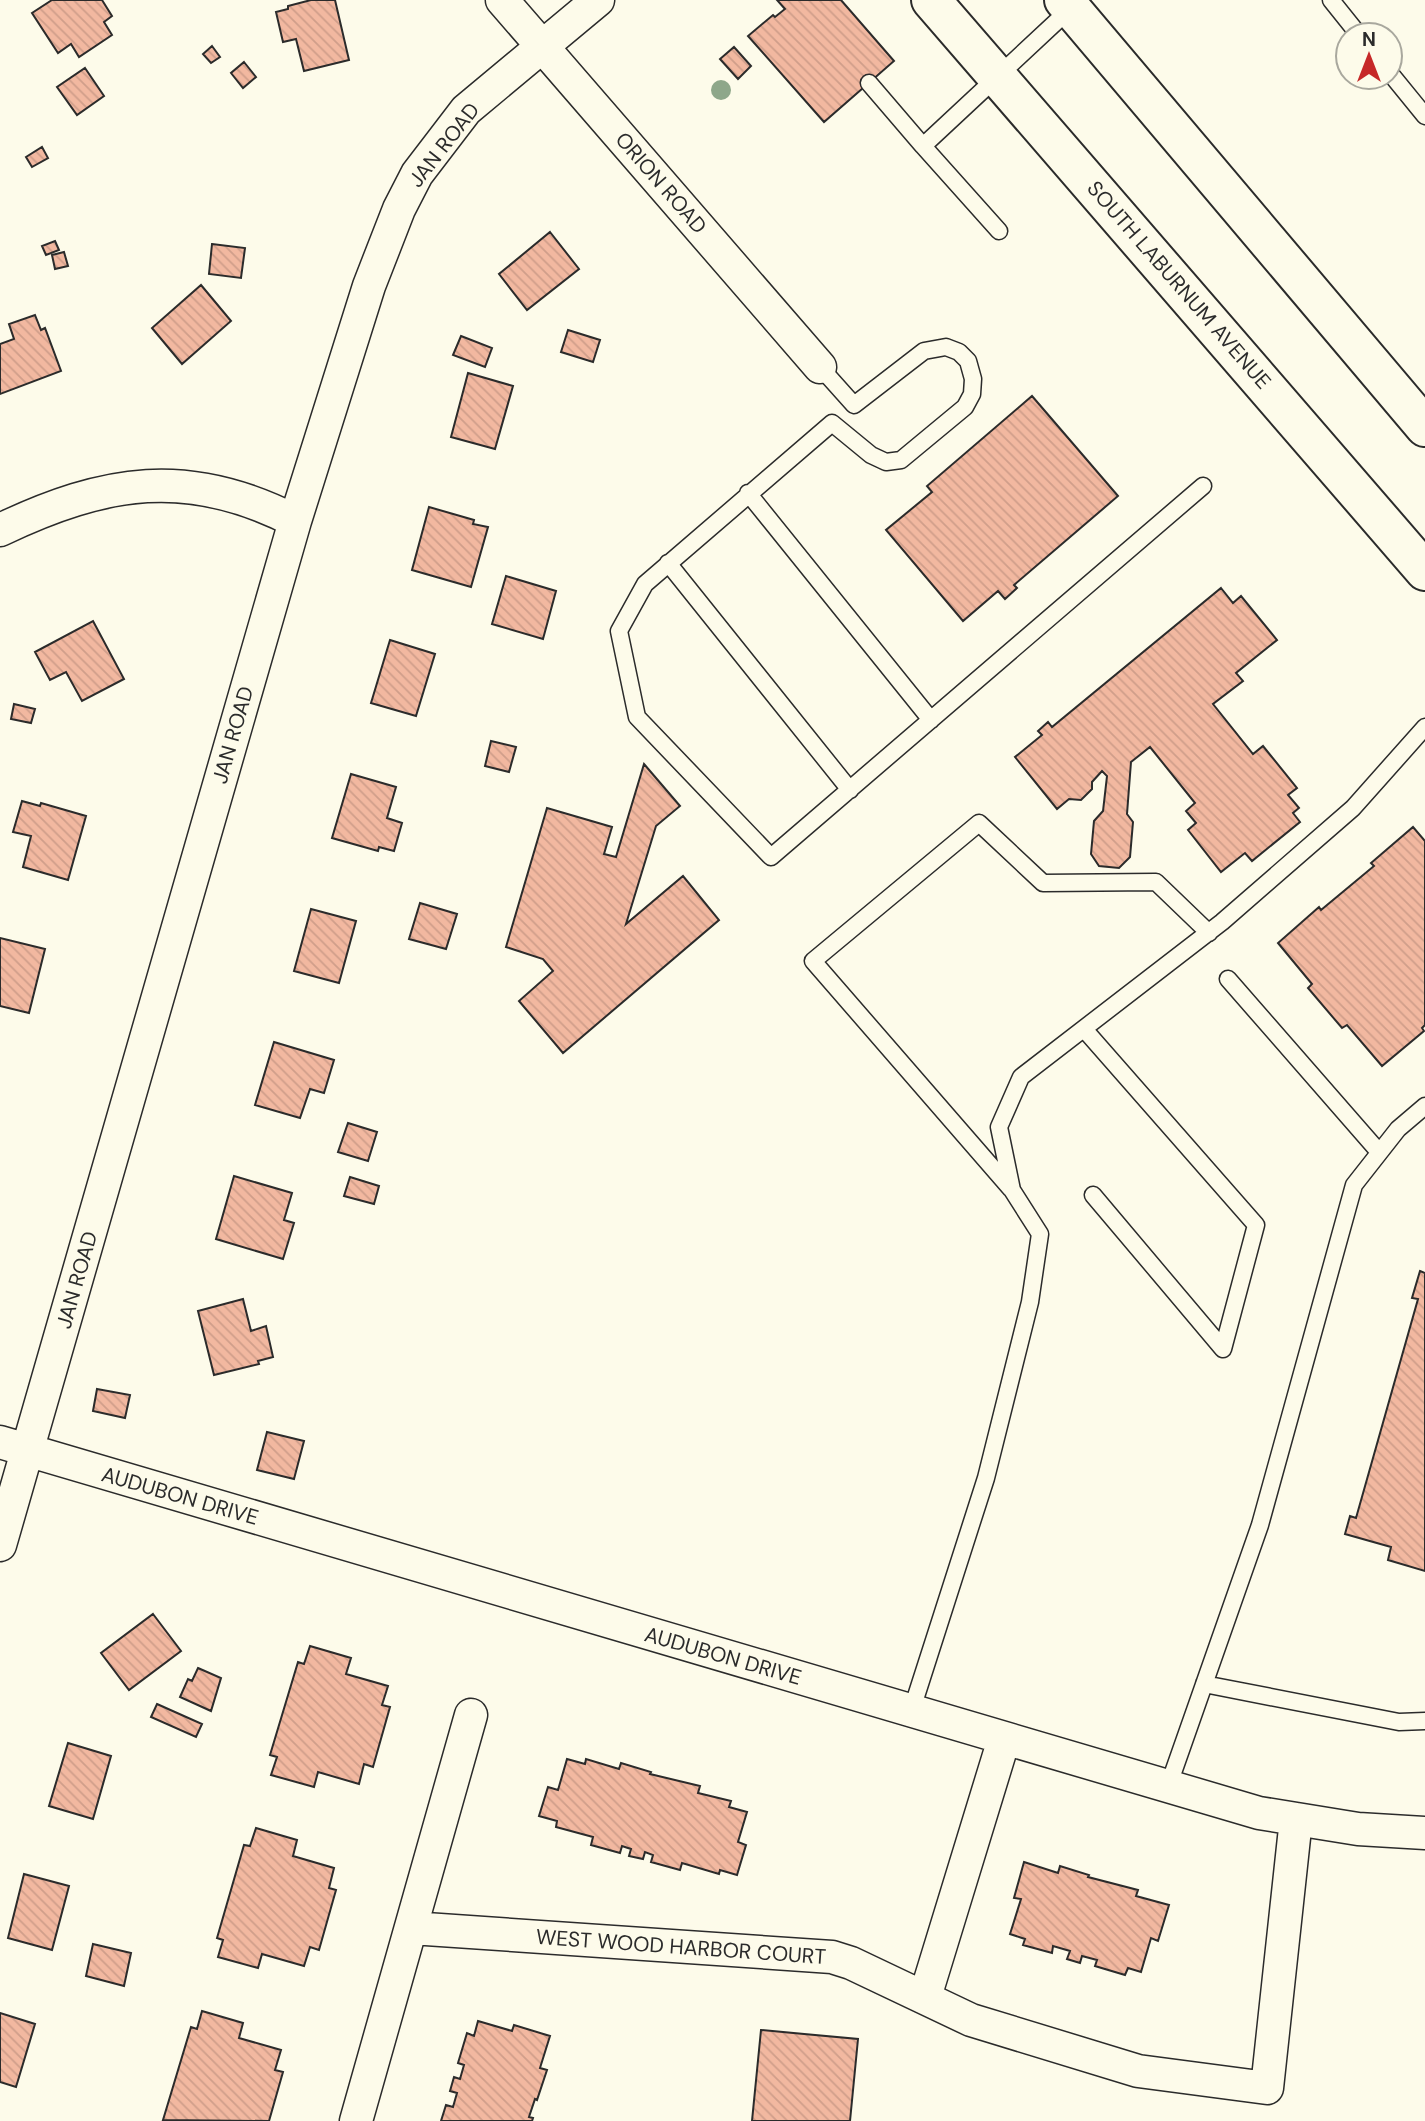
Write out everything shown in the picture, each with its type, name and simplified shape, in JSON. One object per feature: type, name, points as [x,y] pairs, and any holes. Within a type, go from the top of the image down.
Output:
[{"type":"main road","name":"SOUTH LABURNUM AVENUE","points":[[931,0],[1425,571]]},
{"type":"main road","points":[[1068,4],[1425,427]]},
{"type":"street","name":"ORION ROAD","points":[[502,0],[820,367]]},
{"type":"street","name":"JAN ROAD","points":[[0,1545],[14,1446],[369,286],[399,209],[417,174],[466,110],[598,0]]},
{"type":"street","points":[[0,530],[29,516],[98,492],[141,485],[189,486],[220,491],[295,521]]},
{"type":"street","name":"AUDUBON DRIVE","points":[[14,1446],[1259,1813],[1357,1829],[1425,1833]]},
{"type":"street","points":[[356,2121],[471,1715]]},
{"type":"street","points":[[925,1997],[1004,1739]]},
{"type":"street","name":"WEST WOOD HARBOR COURT","points":[[411,1928],[832,1957],[851,1963],[971,2020],[1138,2071],[1267,2088],[1296,1819]]},
{"type":"lane","points":[[1331,0],[1348,21]]},
{"type":"lane","points":[[923,146],[997,77],[1068,4]]},
{"type":"lane","points":[[869,83],[999,231]]},
{"type":"lane","points":[[1404,90],[1425,116]]},
{"type":"lane","points":[[832,424],[871,455],[886,462],[901,460],[965,407],[972,394],[973,379],[968,361],[959,352],[946,347],[924,351],[853,405],[645,584],[619,631],[637,718],[771,857],[1203,486]]},
{"type":"lane","points":[[820,367],[853,405]]},
{"type":"lane","points":[[748,493],[931,720]]},
{"type":"lane","points":[[668,563],[850,790]]},
{"type":"lane","points":[[1012,1190],[999,1127],[1021,1077],[1209,933],[1353,808],[1425,727]]},
{"type":"lane","points":[[911,1712],[986,1478],[1030,1302],[1040,1234],[1012,1190],[813,961],[979,823],[1043,883],[1156,882],[1209,933]]},
{"type":"lane","points":[[1228,979],[1380,1153]]},
{"type":"lane","points":[[1084,1029],[1256,1225],[1223,1349],[1093,1195]]},
{"type":"lane","points":[[1168,1787],[1259,1525],[1354,1185],[1398,1129],[1425,1107]]},
{"type":"lane","points":[[1204,1684],[1399,1722],[1425,1721]]},
{"type":"building","points":[[52,0],[102,0],[112,16],[104,22],[112,35],[79,57],[71,44],[58,53],[32,13]]},
{"type":"building","points":[[311,0],[335,0],[349,60],[304,71],[296,39],[283,42],[276,12]]},
{"type":"building","points":[[777,0],[841,0],[894,61],[824,122],[748,36],[773,15],[775,17],[785,9]]},
{"type":"building","points":[[212,46],[220,57],[211,63],[203,54]]},
{"type":"building","points":[[734,47],[751,66],[738,79],[720,59]]},
{"type":"building","points":[[244,62],[256,77],[243,88],[231,73]]},
{"type":"building","points":[[85,68],[104,96],[77,115],[57,87]]},
{"type":"building","points":[[42,147],[48,158],[32,167],[26,157]]},
{"type":"building","points":[[550,232],[579,269],[527,310],[499,274]]},
{"type":"building","points":[[55,241],[59,250],[46,255],[42,246]]},
{"type":"building","points":[[212,244],[245,248],[241,278],[209,274]]},
{"type":"building","points":[[64,252],[68,266],[55,269],[52,255]]},
{"type":"building","points":[[201,285],[231,321],[182,364],[152,328]]},
{"type":"building","points":[[35,315],[41,330],[45,328],[61,371],[0,394],[0,344],[14,339],[9,324]]},
{"type":"building","points":[[568,330],[600,340],[593,362],[561,352]]},
{"type":"building","points":[[461,336],[492,348],[485,367],[453,355]]},
{"type":"building","points":[[468,373],[513,386],[495,449],[451,437]]},
{"type":"building","points":[[1032,396],[1118,496],[1014,585],[1017,588],[1005,599],[998,591],[963,621],[886,530],[932,492],[927,486]]},
{"type":"building","points":[[429,507],[474,520],[473,524],[488,527],[471,587],[412,570]]},
{"type":"building","points":[[506,576],[556,591],[543,639],[492,624]]},
{"type":"building","points":[[1221,588],[1233,603],[1241,596],[1277,640],[1236,673],[1243,681],[1213,704],[1253,754],[1263,746],[1297,788],[1288,795],[1299,808],[1293,813],[1300,822],[1252,861],[1245,853],[1221,872],[1188,830],[1196,823],[1186,811],[1195,803],[1150,747],[1131,762],[1127,814],[1133,822],[1130,857],[1119,868],[1099,866],[1091,854],[1094,821],[1103,811],[1107,776],[1102,771],[1092,782],[1092,789],[1081,800],[1069,799],[1057,809],[1015,757],[1042,735],[1038,731],[1048,722],[1052,727]]},
{"type":"building","points":[[93,621],[124,679],[82,701],[66,672],[50,680],[35,652]]},
{"type":"building","points":[[390,640],[435,654],[416,716],[371,703]]},
{"type":"building","points":[[14,704],[35,709],[31,723],[11,719]]},
{"type":"building","points":[[491,741],[516,747],[509,772],[485,766]]},
{"type":"building","points":[[644,764],[680,806],[656,826],[626,924],[683,876],[719,920],[563,1053],[519,1001],[553,971],[543,959],[506,947],[547,808],[612,827],[604,854],[616,857]]},
{"type":"building","points":[[351,774],[396,787],[387,818],[402,823],[394,851],[379,847],[378,851],[332,838]]},
{"type":"building","points":[[22,801],[40,806],[41,803],[86,816],[68,880],[23,867],[31,836],[13,832]]},
{"type":"building","points":[[1413,827],[1425,841],[1425,1025],[1422,1028],[1424,1031],[1382,1066],[1347,1025],[1342,1028],[1308,988],[1312,984],[1278,943],[1319,907],[1321,910],[1374,866],[1371,863]]},
{"type":"building","points":[[420,903],[457,914],[446,949],[409,939]]},
{"type":"building","points":[[311,909],[356,921],[339,983],[294,971]]},
{"type":"building","points":[[0,938],[45,949],[29,1013],[0,1006]]},
{"type":"building","points":[[274,1042],[334,1060],[324,1093],[310,1089],[300,1118],[255,1105]]},
{"type":"building","points":[[348,1123],[377,1132],[368,1161],[338,1152]]},
{"type":"building","points":[[234,1176],[292,1193],[284,1220],[294,1223],[283,1259],[216,1239]]},
{"type":"building","points":[[350,1177],[379,1186],[374,1204],[344,1196]]},
{"type":"building","points":[[1420,1271],[1425,1273],[1425,1571],[1388,1560],[1391,1547],[1345,1534],[1350,1516],[1356,1518],[1418,1299],[1412,1298]]},
{"type":"building","points":[[243,1299],[251,1331],[266,1326],[273,1357],[258,1361],[259,1364],[214,1375],[198,1311]]},
{"type":"building","points":[[97,1389],[130,1395],[125,1418],[93,1411]]},
{"type":"building","points":[[267,1432],[304,1441],[294,1479],[257,1470]]},
{"type":"building","points":[[153,1614],[181,1651],[129,1690],[101,1653]]},
{"type":"building","points":[[310,1646],[351,1658],[346,1674],[388,1686],[382,1705],[390,1707],[373,1767],[364,1764],[359,1784],[318,1772],[314,1787],[271,1775],[277,1757],[270,1755],[298,1662],[304,1664]]},
{"type":"building","points":[[198,1668],[221,1678],[211,1711],[180,1697],[188,1679],[192,1681]]},
{"type":"building","points":[[157,1704],[202,1724],[196,1737],[151,1717]]},
{"type":"building","points":[[68,1743],[111,1756],[93,1819],[49,1806]]},
{"type":"building","points":[[567,1759],[585,1764],[586,1759],[619,1769],[621,1763],[651,1772],[650,1774],[700,1786],[698,1793],[731,1801],[729,1807],[747,1812],[738,1842],[746,1845],[737,1875],[720,1870],[719,1874],[682,1863],[680,1870],[651,1862],[653,1855],[645,1852],[643,1859],[629,1856],[631,1849],[622,1846],[620,1853],[591,1845],[593,1837],[556,1827],[557,1821],[539,1816],[548,1787],[558,1790]]},
{"type":"building","points":[[256,1828],[297,1840],[293,1856],[334,1868],[329,1888],[336,1890],[319,1950],[310,1947],[304,1966],[262,1954],[258,1968],[218,1957],[223,1940],[217,1938],[244,1845],[250,1846]]},
{"type":"building","points":[[1024,1862],[1058,1873],[1060,1866],[1089,1875],[1088,1877],[1138,1890],[1136,1896],[1169,1905],[1158,1941],[1151,1938],[1141,1972],[1128,1968],[1125,1975],[1095,1966],[1097,1960],[1082,1956],[1080,1963],[1067,1959],[1070,1951],[1053,1946],[1052,1953],[1023,1945],[1025,1939],[1010,1934],[1021,1899],[1014,1898]]},
{"type":"building","points":[[24,1874],[69,1886],[52,1950],[8,1938]]},
{"type":"building","points":[[93,1944],[131,1953],[124,1986],[86,1976]]},
{"type":"building","points":[[202,2011],[243,2023],[239,2038],[281,2050],[275,2070],[283,2072],[269,2121],[163,2120],[191,2027],[197,2029]]},
{"type":"building","points":[[0,2013],[35,2024],[16,2087],[0,2082]]},
{"type":"building","points":[[478,2021],[512,2031],[514,2025],[550,2036],[540,2068],[547,2070],[529,2117],[533,2118],[532,2121],[441,2121],[446,2105],[453,2107],[457,2093],[450,2091],[454,2077],[460,2079],[464,2065],[458,2063],[467,2033],[474,2036]]},
{"type":"building","points":[[761,2030],[858,2039],[850,2121],[752,2121]]}]
